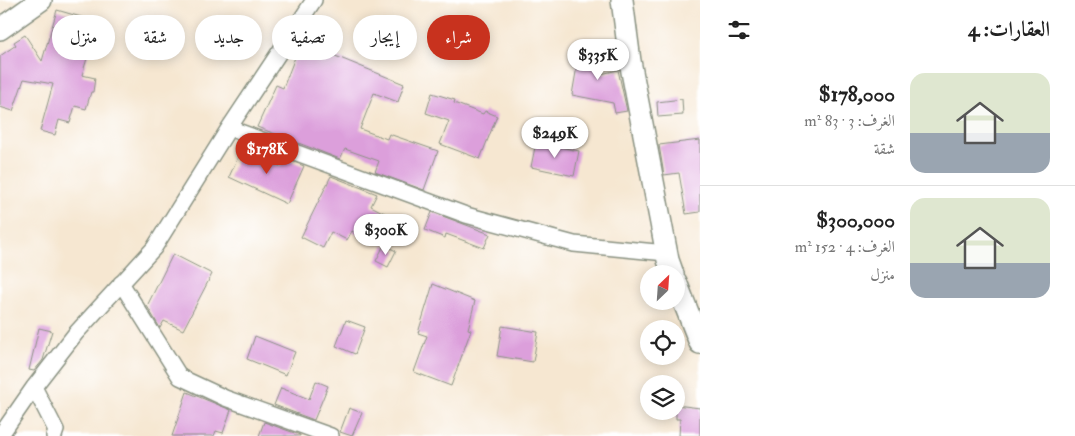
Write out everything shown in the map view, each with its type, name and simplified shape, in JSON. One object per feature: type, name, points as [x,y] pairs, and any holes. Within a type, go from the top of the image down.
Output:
[{"type":"street","points":[[0,29],[41,0]]},
{"type":"street","points":[[0,436],[34,387],[76,333],[154,248],[229,128],[314,0]]},
{"type":"street","points":[[622,0],[630,60],[666,253],[670,265]]},
{"type":"street","points":[[229,128],[466,215],[574,244],[666,253]]},
{"type":"street","points":[[121,283],[180,377],[226,398],[331,436]]},
{"type":"street","points":[[685,305],[700,343]]},
{"type":"street","points":[[34,387],[56,430],[54,436]]},
{"type":"building","points":[[57,10],[74,15],[56,15]]},
{"type":"building","points":[[52,27],[52,60],[87,60],[82,75],[95,78],[93,92],[91,92],[86,109],[75,106],[70,123],[59,120],[55,135],[40,131],[53,84],[24,79],[13,111],[0,107],[0,56],[16,45],[14,42],[25,35],[42,61]]},
{"type":"building","points":[[580,49],[605,53],[601,74],[618,70],[627,111],[615,113],[613,103],[572,95]]},
{"type":"building","points":[[343,59],[404,84],[398,102],[374,93],[360,129],[387,139],[389,134],[438,151],[424,190],[375,172],[379,161],[345,149],[340,159],[257,127],[276,85],[283,88],[294,60]]},
{"type":"building","points":[[432,93],[455,100],[454,103],[483,114],[485,111],[497,116],[480,159],[440,144],[449,121],[426,113]]},
{"type":"building","points":[[682,99],[683,115],[658,117],[657,102]]},
{"type":"building","points":[[700,140],[700,212],[686,214],[679,173],[664,175],[659,145]]},
{"type":"building","points":[[536,142],[579,151],[574,176],[531,167]]},
{"type":"building","points":[[242,148],[280,166],[284,158],[304,166],[287,204],[229,177]]},
{"type":"building","points":[[331,176],[377,194],[371,206],[390,216],[377,243],[352,231],[347,240],[331,232],[323,248],[301,237]]},
{"type":"building","points":[[432,212],[490,234],[484,248],[446,234],[445,238],[425,230]]},
{"type":"building","points":[[384,245],[396,251],[388,267],[376,261]]},
{"type":"building","points":[[173,254],[212,274],[183,330],[164,321],[160,328],[147,306]]},
{"type":"building","points":[[433,284],[475,301],[468,329],[471,330],[451,386],[414,372],[427,336],[418,333]]},
{"type":"building","points":[[346,320],[365,327],[355,354],[336,346]]},
{"type":"building","points":[[502,326],[538,332],[533,362],[497,356]]},
{"type":"building","points":[[39,328],[52,331],[43,360],[34,371],[29,370]]},
{"type":"building","points":[[255,336],[295,352],[286,375],[247,359]]},
{"type":"building","points":[[316,381],[328,386],[314,420],[274,405],[281,388],[309,399]]},
{"type":"building","points":[[187,392],[231,410],[223,433],[216,431],[214,436],[172,436]]},
{"type":"building","points":[[685,406],[700,408],[700,436],[679,436],[680,420],[685,420]]},
{"type":"building","points":[[349,408],[362,413],[352,436],[340,432]]},
{"type":"building","points":[[264,422],[300,435],[300,436],[259,436]]}]
